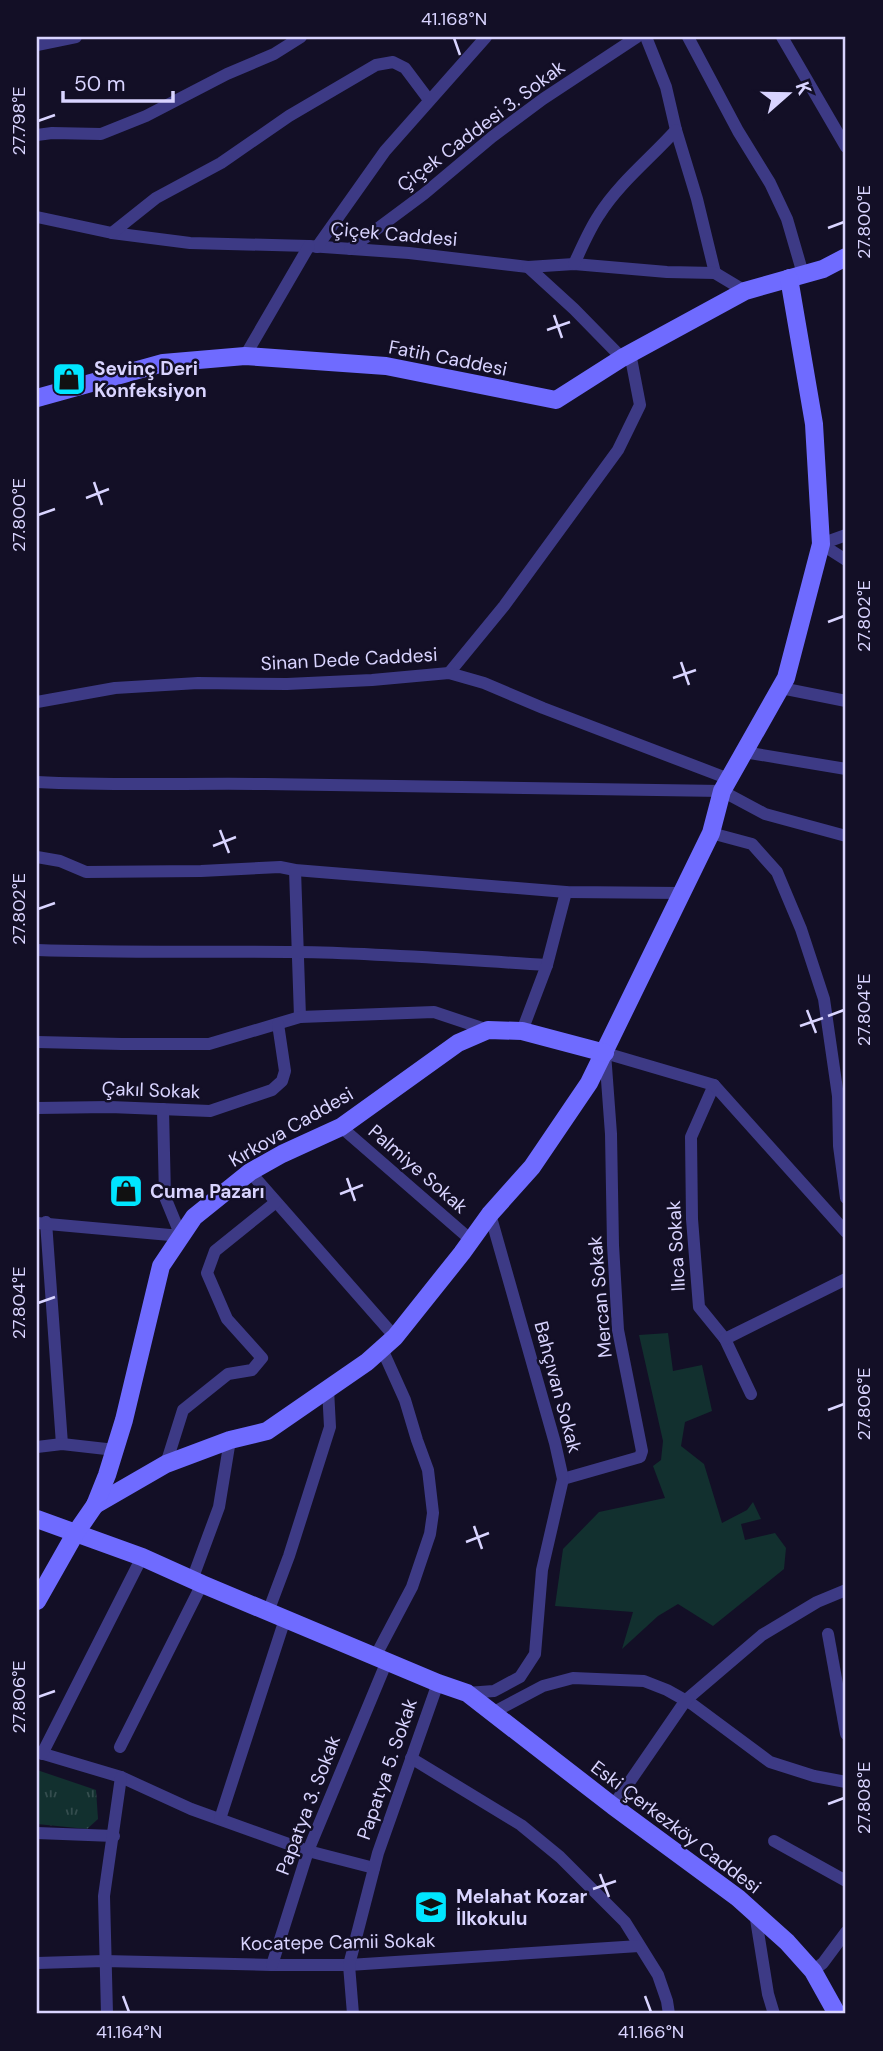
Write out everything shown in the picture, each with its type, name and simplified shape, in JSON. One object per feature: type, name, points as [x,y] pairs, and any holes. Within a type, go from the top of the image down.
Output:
[{"type":"main road","name":"Fatih Caddesi","points":[[37,398],[163,363],[245,356],[386,366],[556,400],[626,355],[745,291],[823,268],[846,257]]},
{"type":"main road","name":"Fatih Caddesi","points":[[823,268],[846,268]]},
{"type":"main road","points":[[95,1505],[166,1464],[230,1440],[267,1432],[389,1343],[490,1214],[532,1167],[589,1083],[711,833],[725,785],[786,678],[821,544],[814,424],[796,276]]},
{"type":"main road","name":"Kırkova Caddesi","points":[[37,1601],[75,1534],[95,1505],[124,1420],[161,1266],[194,1217],[250,1172],[341,1127],[458,1042],[488,1030],[522,1031],[605,1053]]},
{"type":"main road","points":[[37,1518],[75,1534]]},
{"type":"main road","name":"Eski Çerkezköy Caddesi","points":[[75,1534],[142,1557],[467,1693],[738,1898],[787,1942],[813,1972],[837,2014]]},
{"type":"street","points":[[37,45],[76,37]]},
{"type":"street","points":[[37,135],[101,134],[146,116],[227,74],[274,54],[300,37]]},
{"type":"street","points":[[245,356],[313,247],[385,151],[486,37]]},
{"type":"street","name":"Çiçek Caddesi 3. Sokak","points":[[350,249],[543,99],[637,37]]},
{"type":"street","points":[[646,37],[666,87],[676,130],[698,199],[715,273]]},
{"type":"street","points":[[688,37],[738,131],[770,183],[787,219],[796,276]]},
{"type":"street","points":[[782,37],[846,147]]},
{"type":"street","points":[[113,233],[156,198],[221,163],[289,116],[376,65],[393,61],[405,68],[429,100]]},
{"type":"street","points":[[574,264],[600,214],[676,130]]},
{"type":"street","name":"Çiçek Caddesi","points":[[37,217],[113,233],[190,243],[409,253],[528,267],[574,264],[715,273],[745,291]]},
{"type":"street","points":[[449,673],[504,606],[618,450],[640,405],[626,355],[528,267]]},
{"type":"street","points":[[821,544],[846,536]]},
{"type":"street","points":[[821,544],[846,560]]},
{"type":"street","name":"Sinan Dede Caddesi","points":[[37,702],[115,688],[198,683],[311,683],[449,673],[484,683],[725,785],[765,814],[846,836]]},
{"type":"street","points":[[780,688],[846,701]]},
{"type":"street","points":[[744,752],[846,769]]},
{"type":"street","points":[[37,782],[101,785],[725,785]]},
{"type":"street","points":[[711,833],[752,844],[777,872],[802,929],[824,999],[838,1096],[839,1146],[846,1189]]},
{"type":"street","points":[[37,857],[60,861],[86,872],[280,867],[566,891],[681,893]]},
{"type":"street","points":[[295,870],[300,1017]]},
{"type":"street","points":[[522,1031],[547,965],[566,891]]},
{"type":"street","points":[[37,950],[112,953],[299,952],[547,965]]},
{"type":"street","points":[[37,1042],[209,1044],[300,1017],[434,1012],[488,1030]]},
{"type":"street","name":"Çakıl Sokak","points":[[37,1108],[110,1107],[211,1111],[272,1090],[282,1081],[285,1071],[278,1024]]},
{"type":"street","points":[[605,1053],[714,1085],[846,1232]]},
{"type":"street","name":"Mercan Sokak","points":[[563,1479],[640,1457],[642,1451],[618,1330],[611,1134],[605,1053]]},
{"type":"street","name":"Ilıca Sokak","points":[[714,1085],[691,1137],[692,1219],[699,1307],[725,1339],[751,1394]]},
{"type":"street","points":[[62,1444],[41,1223],[181,1236],[165,1197],[163,1109]]},
{"type":"street","name":"Palmiye Sokak","points":[[341,1127],[471,1240]]},
{"type":"street","name":"Papatya 3. Sokak","points":[[250,1172],[389,1343],[428,1470],[433,1513],[430,1534],[412,1587],[381,1659],[308,1851],[272,1965]]},
{"type":"street","points":[[166,1464],[183,1410],[228,1374],[252,1370],[262,1358],[227,1319],[207,1273],[215,1251],[276,1202]]},
{"type":"street","name":"Bahçıvan Sokak","points":[[467,1693],[494,1691],[520,1677],[535,1654],[542,1570],[563,1479],[490,1214]]},
{"type":"street","points":[[725,1339],[846,1279]]},
{"type":"street","points":[[268,1612],[289,1556],[330,1427],[328,1390]]},
{"type":"street","points":[[120,1747],[197,1582],[219,1507],[230,1440]]},
{"type":"street","points":[[37,1447],[62,1444],[115,1450]]},
{"type":"street","points":[[142,1557],[39,1753],[121,1777],[191,1809],[308,1851],[374,1868]]},
{"type":"street","points":[[613,1806],[686,1700],[762,1635],[817,1602],[846,1590]]},
{"type":"street","points":[[220,1819],[285,1619]]},
{"type":"street","points":[[828,1634],[846,1734]]},
{"type":"street","points":[[492,1713],[543,1686],[573,1678],[644,1681],[686,1700],[770,1762],[814,1776],[846,1782]]},
{"type":"street","name":"Papatya 5. Sokak","points":[[353,2014],[349,1965],[374,1868],[438,1683]]},
{"type":"street","points":[[411,1758],[521,1825],[560,1857],[625,1922],[658,1975],[669,2014]]},
{"type":"street","points":[[107,2014],[104,1896],[121,1777]]},
{"type":"street","points":[[37,1833],[114,1836]]},
{"type":"street","points":[[775,1841],[846,1881]]},
{"type":"street","points":[[755,1913],[768,1994],[774,2014]]},
{"type":"street","points":[[813,1972],[823,1963],[846,1931]]},
{"type":"street","name":"Kocatepe Camii Sokak","points":[[37,1963],[104,1961],[349,1965],[639,1946]]},
{"type":"green space","points":[[668,1333],[673,1371],[702,1365],[712,1411],[685,1422],[681,1446],[704,1464],[722,1523],[747,1510],[753,1502],[761,1519],[741,1524],[745,1540],[775,1533],[786,1548],[784,1569],[713,1626],[678,1604],[658,1616],[622,1649],[633,1612],[555,1606],[563,1549],[599,1512],[665,1498],[653,1466],[661,1460],[663,1441],[639,1335]]},
{"type":"green space","points":[[37,1770],[96,1790],[98,1819],[87,1829],[37,1824]]},
{"type":"place","name":"Sevinç Deri Konfeksiyon","points":[[69,379]]},
{"type":"place","name":"Cuma Pazarı","points":[[126,1191]]},
{"type":"place","name":"Melahat Kozar İlkokulu","points":[[431,1907]]}]
